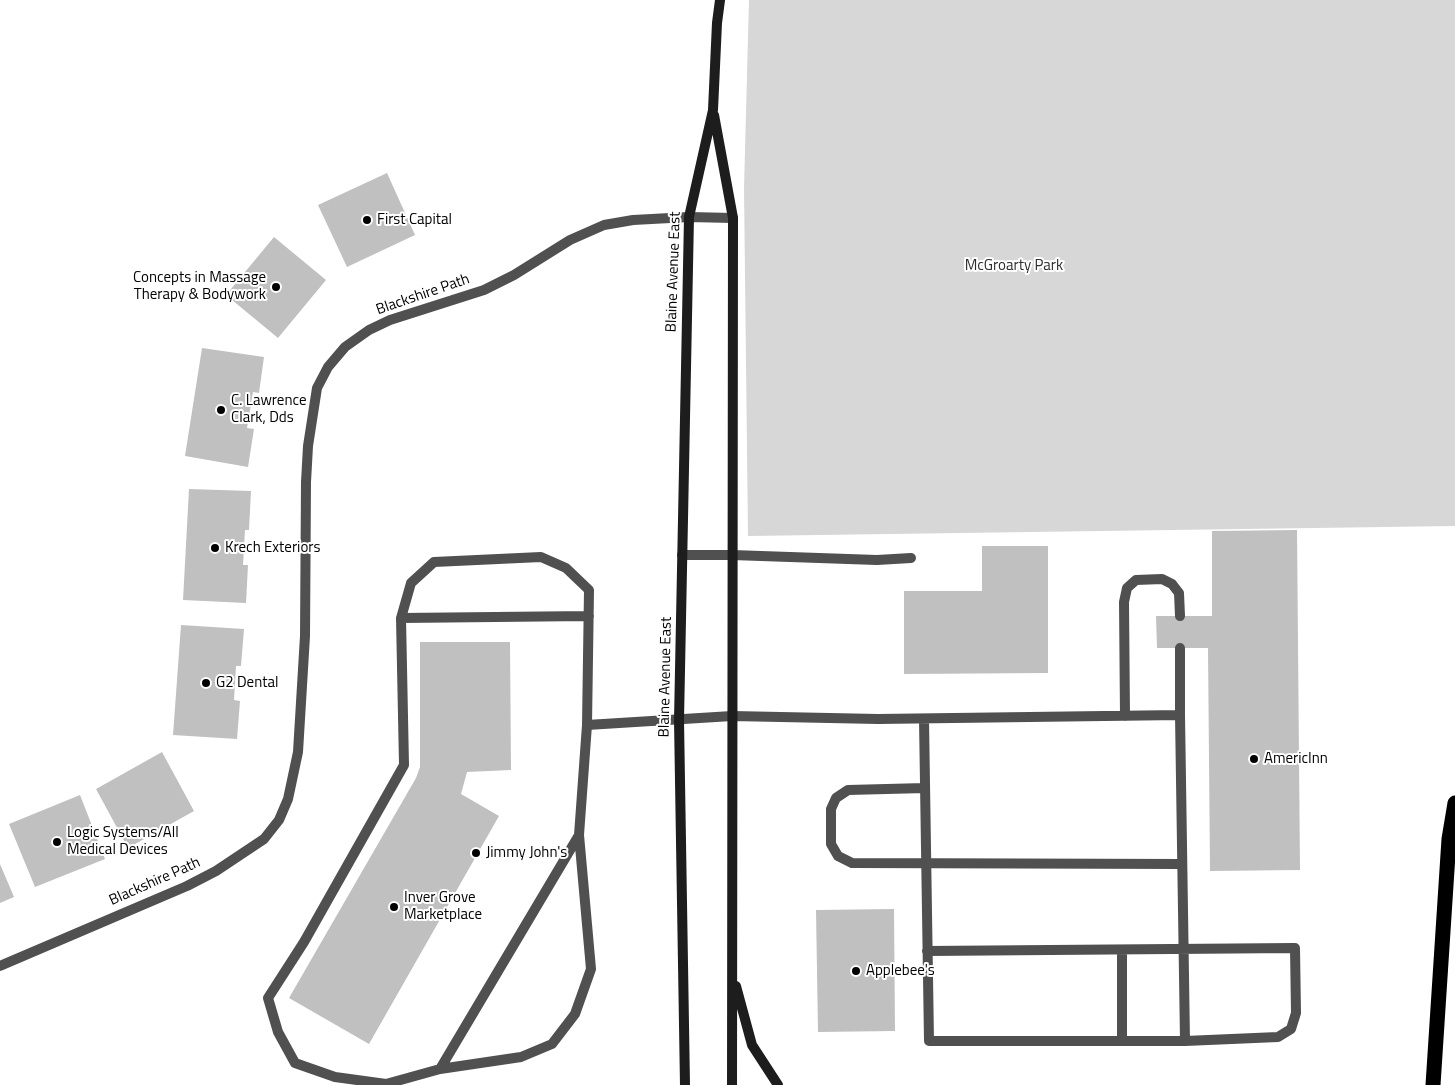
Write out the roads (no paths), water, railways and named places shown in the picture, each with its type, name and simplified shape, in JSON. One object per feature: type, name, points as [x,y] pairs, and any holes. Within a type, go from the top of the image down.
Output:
[{"type":"highway","points":[[1433,1085],[1449,840],[1455,803]]},
{"type":"street","points":[[720,0],[717,23],[714,110],[733,218],[732,1085]]},
{"type":"street","name":"Blaine Avenue East","points":[[684,1085],[679,720],[689,217],[714,110]]},
{"type":"street","name":"Blackshire Path","points":[[0,966],[187,886],[216,871],[264,840],[279,820],[288,799],[298,752],[306,636],[306,482],[308,446],[317,388],[328,367],[345,348],[369,330],[390,320],[484,290],[514,275],[570,240],[604,226],[633,220],[689,217],[733,218]]},
{"type":"street","points":[[682,554],[858,559],[911,558]]},
{"type":"street","points":[[540,557],[566,568],[590,590],[589,616],[587,725],[579,835],[590,969],[575,1014],[552,1044],[521,1057],[440,1069],[386,1084],[335,1077],[295,1063],[278,1032],[268,998],[304,942],[404,765],[401,618],[411,583],[434,562],[540,557]]},
{"type":"street","points":[[1126,716],[1124,602],[1127,588],[1136,580],[1162,579],[1172,584],[1179,592],[1180,616]]},
{"type":"street","points":[[401,618],[589,616]]},
{"type":"street","points":[[1180,648],[1185,1041]]},
{"type":"street","points":[[587,725],[732,716],[924,719],[1180,715]]},
{"type":"street","points":[[924,719],[924,788],[926,864],[927,951],[929,1041],[1185,1041],[1278,1038],[1291,1029],[1296,1013],[1295,948],[927,951]]},
{"type":"street","points":[[924,788],[848,790],[836,798],[831,809],[831,844],[838,856],[852,863],[1182,864]]},
{"type":"street","points":[[440,1069],[579,835]]},
{"type":"street","points":[[1122,950],[1122,1041]]},
{"type":"street","points":[[732,972],[752,1045],[778,1085]]},
{"type":"place","name":"First Capital","points":[[367,220]]},
{"type":"place","name":"Concepts in Massage Therapy & Bodywork","points":[[276,287]]},
{"type":"place","name":"C. Lawrence Clark, Dds","points":[[221,410]]},
{"type":"place","name":"Krech Exteriors","points":[[215,548]]},
{"type":"place","name":"G2 Dental","points":[[206,683]]},
{"type":"place","name":"AmericInn","points":[[1254,759]]},
{"type":"place","name":"Logic Systems/All Medical Devices","points":[[57,842]]},
{"type":"place","name":"Jimmy John's","points":[[476,853]]},
{"type":"place","name":"Inver Grove Marketplace","points":[[394,907]]},
{"type":"place","name":"Applebee's","points":[[856,971]]},
{"type":"park label","name":"McGroarty Park","points":[[1014,266]]}]
